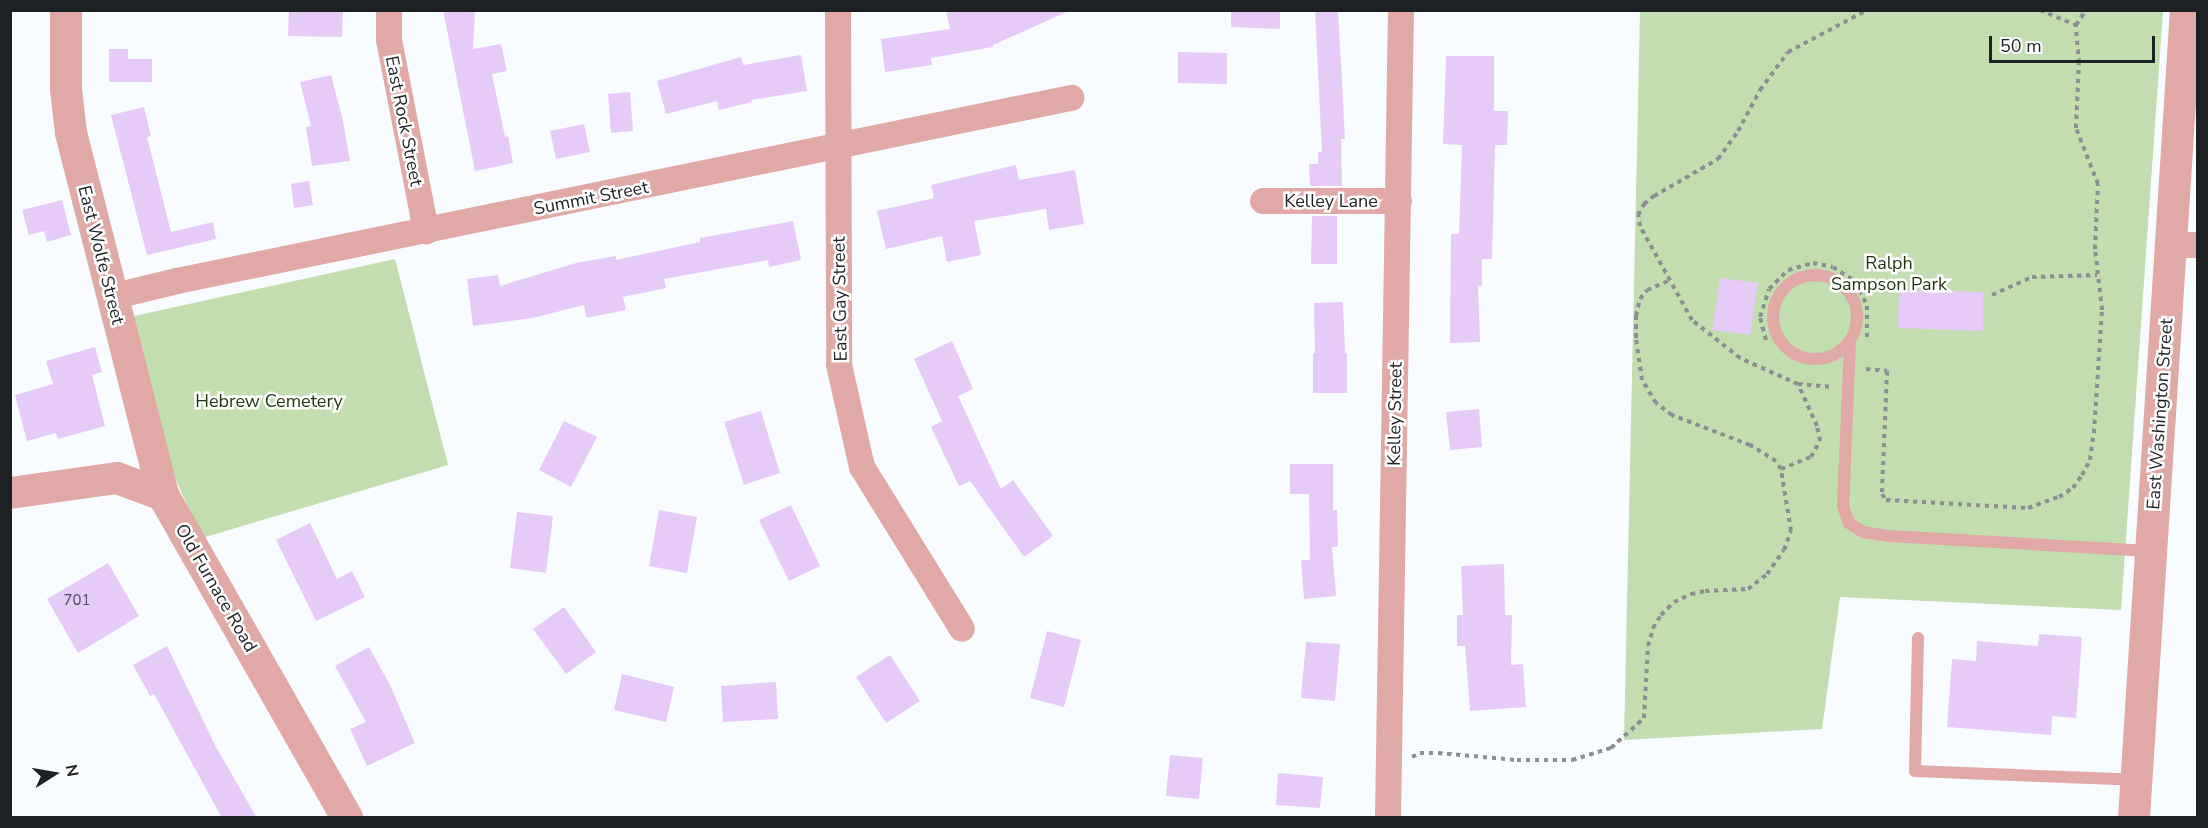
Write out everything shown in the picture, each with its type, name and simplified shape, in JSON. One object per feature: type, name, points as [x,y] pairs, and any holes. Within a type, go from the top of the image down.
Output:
[{"type":"street","name":"East Wolfe Street","points":[[66,10],[67,111],[111,297],[163,495]]},
{"type":"street","name":"East Rock Street","points":[[389,10],[389,40],[426,231]]},
{"type":"street","name":"East Gay Street","points":[[838,10],[839,365],[862,466],[962,629]]},
{"type":"street","name":"Kelley Street","points":[[1388,818],[1401,10]]},
{"type":"street","name":"East Washington Street","points":[[2134,818],[2151,551],[2184,244],[2186,10]]},
{"type":"street","name":"Summit Street","points":[[111,297],[1071,98]]},
{"type":"street","name":"Kelley Lane","points":[[1263,201],[1399,201]]},
{"type":"street","points":[[10,493],[117,478],[163,495]]},
{"type":"street","name":"Old Furnace Road","points":[[163,495],[347,818]]},
{"type":"lane","points":[[1850,341],[1840,351],[1827,358],[1812,359],[1792,352],[1778,336],[1773,322],[1774,307],[1780,294],[1789,284],[1807,277],[1827,277],[1839,282],[1848,291],[1857,316],[1856,329],[1850,341],[1843,506],[1849,523],[1863,532],[1889,536],[2151,551]]},
{"type":"lane","points":[[1918,638],[1915,771],[2136,780]]},
{"type":"path","points":[[1837,388],[1798,384],[1740,358],[1702,330],[1692,320],[1640,226],[1638,215],[1644,204],[1718,159],[1738,131],[1760,90],[1788,52],[1867,10]]},
{"type":"path","points":[[2040,10],[2076,25]]},
{"type":"path","points":[[1866,357],[1866,369],[1887,371],[1883,498],[1890,501],[2009,509],[2028,508],[2059,497],[2073,488],[2090,460],[2101,346],[2102,310],[2097,275],[2098,184],[2076,128],[2079,63],[2076,25],[2086,10]]},
{"type":"path","points":[[1766,340],[1760,317],[1764,299],[1774,281],[1788,270],[1804,264],[1821,264],[1844,272],[1857,284],[1867,306],[1866,346]]},
{"type":"path","points":[[1992,295],[2032,277],[2097,275]]},
{"type":"path","points":[[1410,759],[1420,753],[1438,753],[1517,759],[1572,760],[1611,748],[1644,718],[1648,646],[1653,628],[1661,615],[1674,602],[1691,594],[1748,589],[1767,574],[1784,550],[1791,531],[1781,469],[1776,461],[1750,445],[1672,415],[1656,404],[1647,392],[1638,357],[1636,316],[1640,299],[1647,291],[1670,280]]},
{"type":"path","points":[[1857,284],[1904,284]]},
{"type":"path","points":[[1781,469],[1811,457],[1820,441],[1817,426],[1798,384]]},
{"type":"green space","name":"Ralph Sampson Park","points":[[1640,11],[2163,11],[2121,610],[1840,597],[1822,729],[1624,740]]},
{"type":"green space","name":"Hebrew Cemetery","points":[[395,259],[448,465],[202,538],[168,462],[134,316]]},
{"type":"building","points":[[289,10],[343,10],[342,37],[288,36]]},
{"type":"building","points":[[443,10],[475,10],[473,49],[501,44],[507,71],[492,74],[505,137],[508,136],[513,163],[475,171]]},
{"type":"building","points":[[946,10],[1071,10],[993,45],[993,47],[931,58],[932,65],[885,72],[881,39],[950,29]]},
{"type":"building","points":[[1231,10],[1280,10],[1280,29],[1231,27]]},
{"type":"building","points":[[1315,10],[1338,10],[1345,139],[1341,139],[1342,186],[1310,186],[1309,164],[1318,164],[1318,152],[1322,152]]},
{"type":"building","points":[[109,49],[128,49],[128,59],[152,59],[152,82],[109,82]]},
{"type":"building","points":[[1178,52],[1227,53],[1227,84],[1178,83]]},
{"type":"building","points":[[801,55],[807,91],[751,100],[752,102],[719,110],[717,101],[666,114],[657,81],[741,57],[743,65]]},
{"type":"building","points":[[1446,56],[1494,56],[1494,111],[1508,111],[1507,145],[1495,145],[1492,259],[1482,259],[1482,286],[1478,286],[1480,342],[1450,343],[1451,234],[1459,234],[1462,145],[1443,144]]},
{"type":"building","points":[[331,75],[350,161],[312,166],[306,127],[311,126],[300,82]]},
{"type":"building","points":[[630,92],[633,131],[611,133],[608,94]]},
{"type":"building","points":[[144,107],[151,136],[147,137],[171,232],[213,222],[216,239],[147,255],[111,115]]},
{"type":"building","points":[[584,124],[590,152],[556,159],[550,131]]},
{"type":"building","points":[[1016,165],[1019,180],[1075,170],[1084,224],[1049,230],[1046,209],[974,221],[981,255],[947,262],[942,236],[886,249],[877,211],[934,198],[931,185]]},
{"type":"building","points":[[309,181],[313,205],[294,208],[291,184]]},
{"type":"building","points":[[62,200],[71,235],[47,242],[44,231],[29,235],[22,210]]},
{"type":"building","points":[[1312,216],[1337,216],[1337,264],[1311,264]]},
{"type":"building","points":[[793,221],[801,260],[769,267],[768,260],[664,279],[666,288],[623,297],[626,310],[586,318],[584,305],[533,318],[473,326],[467,279],[498,275],[500,286],[576,263],[616,256],[616,260],[700,242],[700,238]]},
{"type":"building","points":[[1720,278],[1758,283],[1750,335],[1712,330]]},
{"type":"building","points":[[1899,289],[1983,292],[1983,331],[1898,328]]},
{"type":"building","points":[[1343,302],[1347,393],[1313,393],[1314,303]]},
{"type":"building","points":[[952,341],[973,389],[958,396],[1001,489],[1013,480],[1053,536],[1024,557],[970,481],[959,486],[931,427],[942,421],[914,359]]},
{"type":"building","points":[[95,347],[102,372],[92,375],[105,426],[58,439],[56,433],[27,441],[15,395],[53,384],[46,361]]},
{"type":"building","points":[[1479,409],[1482,447],[1450,450],[1446,412]]},
{"type":"building","points":[[761,411],[780,473],[744,485],[724,422]]},
{"type":"building","points":[[564,421],[597,437],[571,487],[539,470]]},
{"type":"building","points":[[1290,464],[1333,464],[1333,510],[1337,510],[1338,547],[1332,547],[1336,596],[1304,599],[1301,560],[1310,560],[1309,494],[1290,494]]},
{"type":"building","points":[[791,505],[820,566],[789,581],[759,520]]},
{"type":"building","points":[[659,510],[697,517],[687,573],[649,566]]},
{"type":"building","points":[[517,512],[553,516],[546,573],[510,568]]},
{"type":"building","points":[[310,523],[337,579],[352,571],[365,597],[316,621],[276,540]]},
{"type":"building","points":[[108,563],[139,616],[78,653],[47,599]]},
{"type":"building","points":[[1504,564],[1505,615],[1512,615],[1511,665],[1523,664],[1526,707],[1470,711],[1465,646],[1457,646],[1457,615],[1463,615],[1461,566]]},
{"type":"building","points":[[564,607],[596,652],[566,674],[533,629]]},
{"type":"building","points":[[1047,631],[1081,640],[1064,707],[1030,698]]},
{"type":"building","points":[[2039,634],[2082,637],[2076,718],[2052,716],[2051,735],[1947,727],[1952,659],[1976,661],[1977,641],[2038,646]]},
{"type":"building","points":[[1306,642],[1340,644],[1335,701],[1301,698]]},
{"type":"building","points":[[167,646],[216,747],[257,818],[222,818],[154,694],[150,696],[133,665]]},
{"type":"building","points":[[369,647],[390,685],[415,743],[367,766],[350,729],[366,722],[335,666]]},
{"type":"building","points":[[890,655],[920,701],[886,723],[856,677]]},
{"type":"building","points":[[622,674],[674,687],[666,722],[614,710]]},
{"type":"building","points":[[776,682],[778,719],[723,722],[721,686]]},
{"type":"building","points":[[1170,755],[1203,758],[1199,799],[1166,796]]},
{"type":"building","points":[[1278,773],[1323,777],[1320,808],[1276,805]]}]
